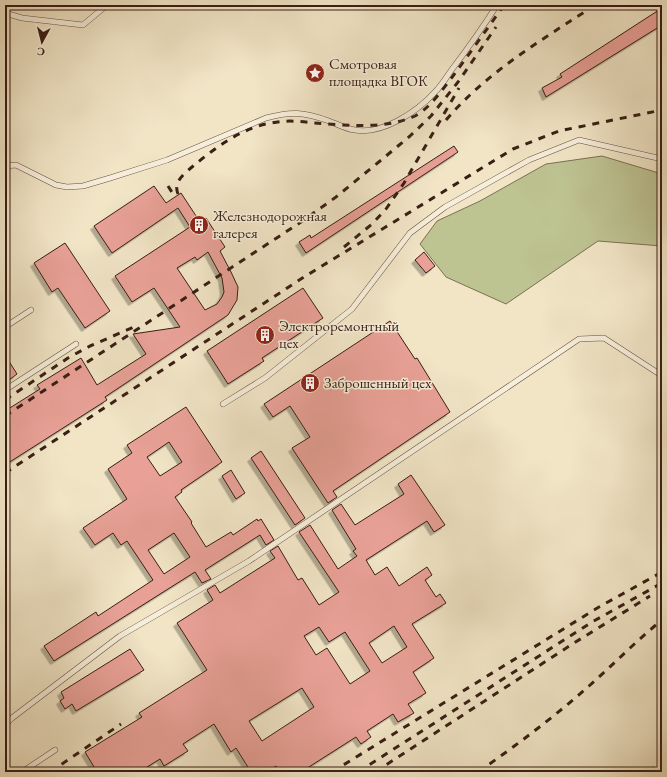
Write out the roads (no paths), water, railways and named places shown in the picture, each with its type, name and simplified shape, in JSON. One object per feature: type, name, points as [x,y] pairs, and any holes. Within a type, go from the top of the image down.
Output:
[{"type":"lane","points":[[5,13],[22,18],[83,25],[107,5]]},
{"type":"lane","points":[[5,166],[16,166],[56,185],[67,187],[83,186],[168,160],[266,118],[281,114],[300,113],[354,130],[378,130],[399,120],[436,91],[475,39],[497,5]]},
{"type":"lane","points":[[223,404],[265,378],[352,309],[410,233],[445,207],[529,160],[580,140],[662,159]]},
{"type":"lane","points":[[5,327],[31,310]]},
{"type":"lane","points":[[5,725],[12,718],[120,636],[249,561],[580,339],[604,338],[662,377]]},
{"type":"lane","points":[[5,390],[76,344]]},
{"type":"lane","points":[[22,772],[55,750]]},
{"type":"railway","points":[[178,194],[178,182],[183,175],[210,153],[249,129],[276,122],[292,121],[365,126],[378,125],[415,116],[431,104],[440,93],[504,5]]},
{"type":"railway","points":[[446,120],[462,102],[516,57],[595,5]]},
{"type":"railway","points":[[5,416],[301,222],[336,197],[410,136],[431,116],[458,82],[496,27]]},
{"type":"railway","points":[[344,247],[372,224],[386,209],[404,183],[459,88]]},
{"type":"railway","points":[[5,473],[304,277],[513,149],[559,131],[662,110]]},
{"type":"railway","points":[[168,186],[175,197]]},
{"type":"railway","points":[[5,400],[68,358],[90,346],[134,327]]},
{"type":"railway","points":[[332,772],[599,607],[662,572]]},
{"type":"railway","points":[[358,772],[592,622],[662,583]]},
{"type":"railway","points":[[375,772],[574,643],[650,596]]},
{"type":"railway","points":[[478,772],[562,709],[662,620]]},
{"type":"railway","points":[[50,772],[121,724]]},
{"type":"railway","points":[[649,772],[662,761]]},
{"type":"place","name":"Смотровая площадка ВГОК","points":[[315,73]]},
{"type":"place","name":"Железнодорожная галерея","points":[[199,225]]},
{"type":"place","name":"Электроремонтный цех","points":[[265,335]]},
{"type":"place","name":"Заброшенный цех","points":[[310,383]]}]
